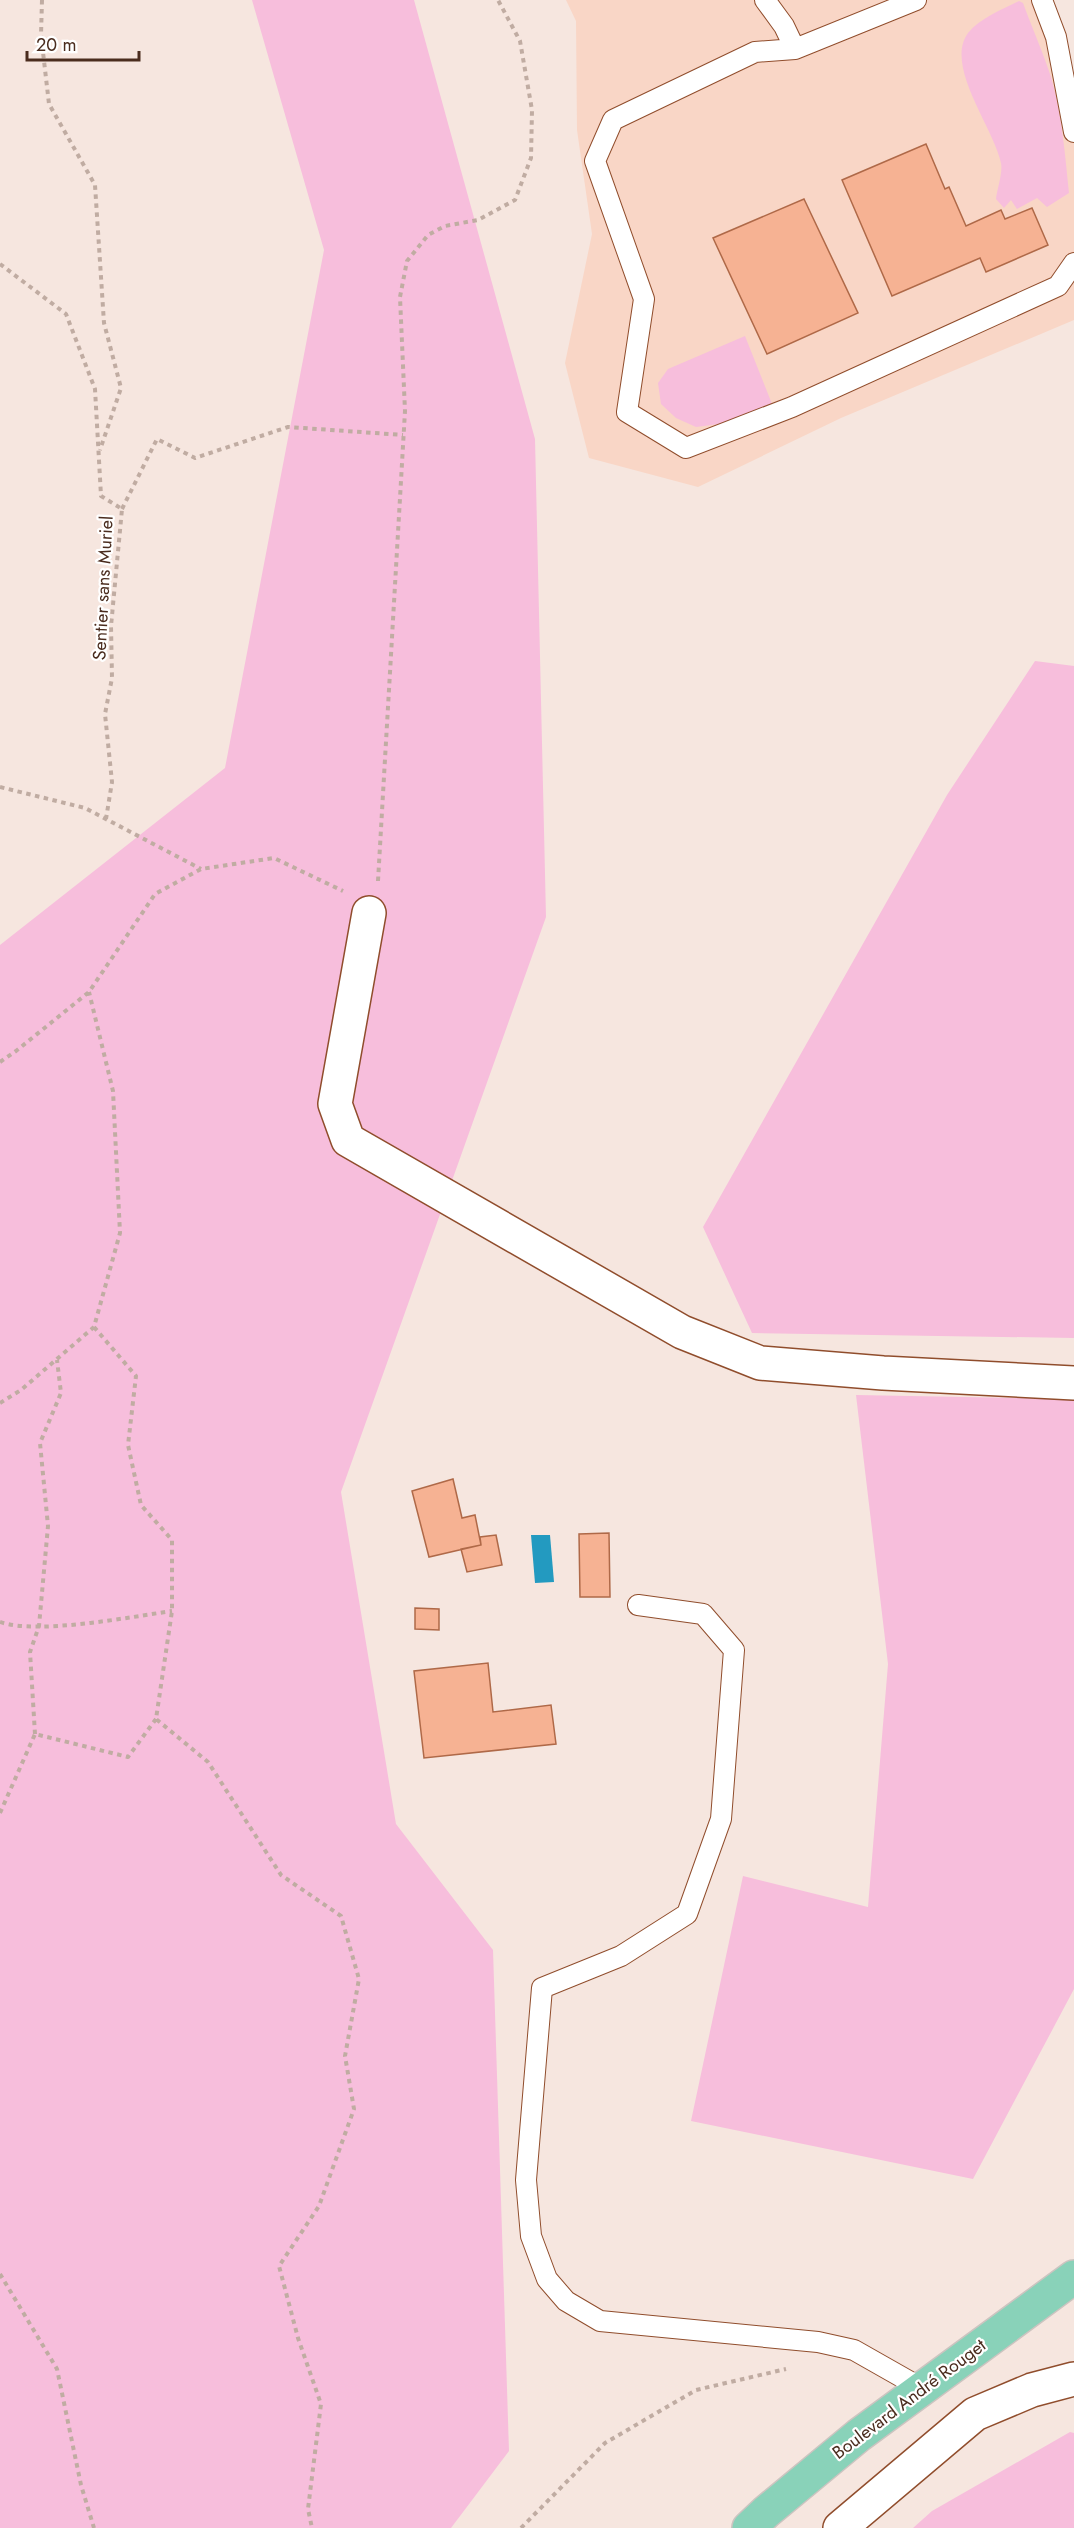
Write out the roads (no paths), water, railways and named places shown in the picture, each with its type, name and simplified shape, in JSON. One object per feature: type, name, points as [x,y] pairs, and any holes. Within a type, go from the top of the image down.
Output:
[{"type":"main road","name":"Boulevard André Rouget","points":[[749,2528],[858,2435],[1074,2277]]},
{"type":"street","points":[[369,913],[335,1104],[348,1140],[682,1332],[760,1363],[883,1373],[1074,1383]]},
{"type":"street","points":[[840,2528],[975,2414],[1032,2390],[1074,2379]]},
{"type":"lane","points":[[765,0],[784,26],[795,49]]},
{"type":"lane","points":[[915,0],[795,49],[755,52],[613,120],[595,161],[644,299],[627,412],[686,448],[792,407],[1058,286],[1074,263]]},
{"type":"lane","points":[[1042,0],[1056,37],[1074,132]]},
{"type":"lane","points":[[638,1605],[703,1614],[734,1650],[721,1819],[687,1914],[621,1956],[542,1988],[526,2180],[531,2236],[547,2279],[566,2301],[600,2321],[818,2342],[854,2350],[921,2388]]},
{"type":"water","points":[[531,1535],[550,1535],[554,1582],[535,1583]]}]
